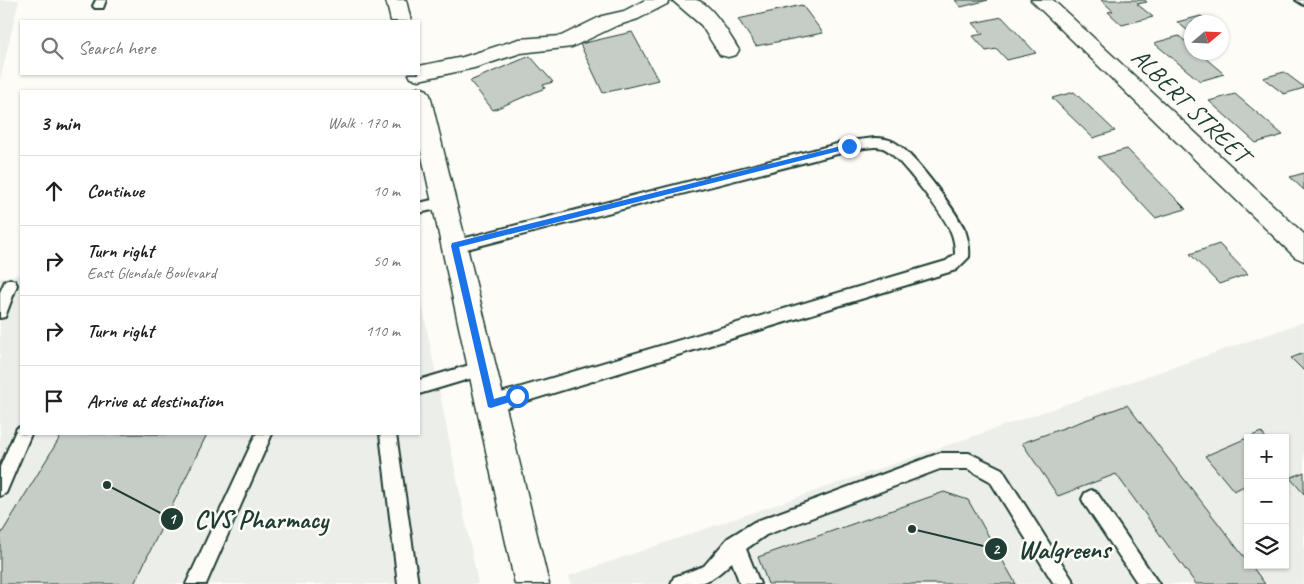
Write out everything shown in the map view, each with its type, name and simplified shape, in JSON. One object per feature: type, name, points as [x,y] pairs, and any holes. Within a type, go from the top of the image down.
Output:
[{"type":"street","points":[[396,0],[401,20]]},
{"type":"street","points":[[420,73],[466,63],[519,46],[565,42],[608,21],[631,15],[660,0]]},
{"type":"street","points":[[682,0],[695,6],[705,15],[728,50]]},
{"type":"street","name":"ALBERT STREET","points":[[1041,0],[1304,250]]},
{"type":"street","points":[[415,75],[418,90]]},
{"type":"street","points":[[420,99],[532,584]]},
{"type":"lane","points":[[455,246],[849,146],[874,142],[891,146],[906,159],[956,227],[963,245],[962,257],[951,266],[491,404]]},
{"type":"lane","points":[[420,208],[445,202]]},
{"type":"lane","points":[[0,312],[10,285]]},
{"type":"lane","points":[[420,387],[483,368]]},
{"type":"lane","points":[[0,487],[23,435]]},
{"type":"lane","points":[[196,584],[264,435]]},
{"type":"lane","points":[[388,435],[408,584]]},
{"type":"lane","points":[[681,584],[710,573],[735,545],[760,528],[940,461],[969,461],[996,475],[1064,584]]},
{"type":"lane","points":[[1092,498],[1149,584]]},
{"type":"lane","points":[[735,545],[750,584]]},
{"type":"shaded area","points":[[0,0],[19,0],[0,80]]},
{"type":"shaded area","points":[[20,274],[20,435],[420,435],[420,295],[478,584],[0,584],[0,278]]},
{"type":"shaded area","points":[[1304,322],[1304,584],[571,584],[569,576]]},
{"type":"building","points":[[955,0],[988,0],[961,7]]},
{"type":"building","points":[[1101,0],[1145,0],[1147,2],[1137,4],[1153,17],[1122,25],[1108,12],[1113,11]]},
{"type":"building","points":[[802,5],[823,33],[756,46],[738,19]]},
{"type":"building","points":[[1002,17],[1036,53],[1007,60],[997,49],[986,51],[973,36],[983,34],[973,23]]},
{"type":"building","points":[[1184,20],[1184,28],[1177,22]]},
{"type":"building","points":[[632,32],[658,80],[603,93],[580,44]]},
{"type":"building","points":[[1179,36],[1184,40],[1184,60],[1207,60],[1224,74],[1200,81],[1154,43]]},
{"type":"building","points":[[530,56],[553,82],[543,85],[545,88],[493,110],[470,81]]},
{"type":"building","points":[[1284,72],[1304,88],[1284,94],[1263,78]]},
{"type":"building","points":[[1074,92],[1115,131],[1093,138],[1052,98]]},
{"type":"building","points":[[1235,94],[1283,135],[1256,143],[1209,101]]},
{"type":"building","points":[[1127,149],[1186,209],[1155,218],[1098,157]]},
{"type":"building","points":[[1304,173],[1304,190],[1290,177]]},
{"type":"building","points":[[1219,244],[1248,274],[1219,284],[1190,254]]},
{"type":"building","points":[[1304,353],[1304,371],[1291,358]]},
{"type":"building","points":[[1127,405],[1244,557],[1244,569],[1254,569],[1265,584],[1196,584],[1116,474],[1058,496],[1022,443]]},
{"type":"building","points":[[61,435],[207,435],[134,584],[0,584],[0,536]]},
{"type":"building","points":[[1244,439],[1244,486],[1234,491],[1205,456]]},
{"type":"building","points":[[1304,472],[1304,494],[1290,478]]},
{"type":"building","points":[[944,492],[968,500],[1016,584],[768,584],[758,557]]},
{"type":"place","name":"CVS Pharmacy","points":[[107,485]]},
{"type":"place","name":"Walgreens","points":[[912,529]]},
{"type":"route","points":[[517,396],[491,404],[455,246],[849,146]]}]
